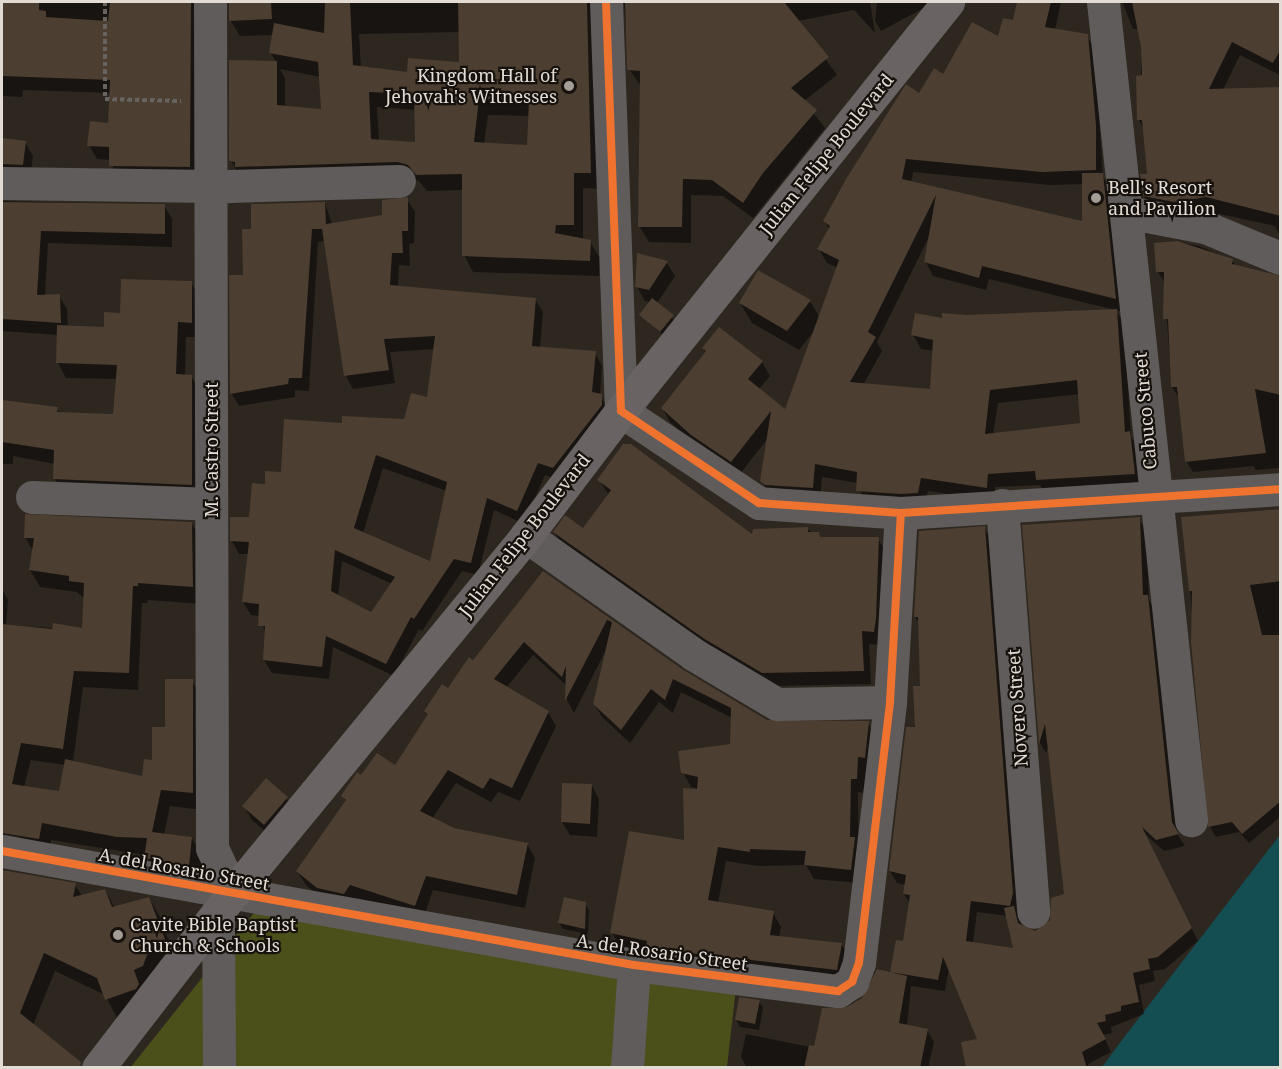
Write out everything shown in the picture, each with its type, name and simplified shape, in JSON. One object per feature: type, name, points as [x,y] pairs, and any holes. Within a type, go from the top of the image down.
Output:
[{"type":"main road","name":"Julian Felipe Boulevard","points":[[98,1068],[225,903],[526,536],[621,411],[948,2]]},
{"type":"street","name":"M. Castro Street","points":[[210,2],[212,848],[225,903]]},
{"type":"street","points":[[606,2],[621,411],[759,503],[901,513],[1281,489]]},
{"type":"street","name":"Cabuco Street","points":[[1103,2],[1153,497],[1191,820]]},
{"type":"street","points":[[2,183],[209,187],[399,181]]},
{"type":"street","points":[[1126,212],[1205,227],[1281,258]]},
{"type":"street","points":[[32,497],[211,504]]},
{"type":"street","name":"Novero Street","points":[[1002,505],[1033,912]]},
{"type":"street","name":"A. del Rosario Street","points":[[2,851],[225,903],[634,965],[838,991],[852,982],[859,963],[890,702],[901,513]]},
{"type":"street","points":[[526,536],[693,654],[777,704],[890,702]]},
{"type":"street","points":[[219,1068],[225,903]]},
{"type":"street","points":[[627,1068],[634,965]]},
{"type":"path","points":[[105,2],[105,99],[209,102]]},
{"type":"green space","points":[[257,909],[736,988],[727,1067],[130,1068]]},
{"type":"water","points":[[1280,835],[1280,1067],[1102,1067],[1125,1036]]},
{"type":"building","points":[[2,2],[39,2],[39,10],[46,11],[46,17],[108,21],[110,2],[191,2],[190,167],[109,166],[109,147],[87,146],[90,121],[108,123],[110,80],[2,76]]},
{"type":"building","points":[[229,2],[271,2],[272,19],[229,21]]},
{"type":"building","points":[[325,2],[350,2],[353,65],[407,72],[408,58],[459,62],[458,2],[587,2],[591,173],[574,173],[574,225],[556,225],[555,233],[591,240],[590,261],[462,256],[462,174],[416,175],[408,165],[398,162],[235,167],[235,162],[229,161],[229,60],[277,61],[277,105],[321,109],[318,62],[269,53],[274,23],[324,33]],"holes":[[[369,92],[414,94],[415,142],[371,139]],[[479,99],[529,100],[527,145],[474,142]]]},
{"type":"building","points":[[625,2],[784,2],[829,57],[791,88],[817,110],[763,173],[743,203],[712,180],[683,179],[682,227],[638,227],[640,71],[627,70]]},
{"type":"building","points":[[1017,2],[1051,2],[1045,27],[1088,34],[1096,125],[1096,170],[1041,172],[906,159],[902,179],[1082,221],[1082,173],[1103,173],[1116,299],[982,266],[979,278],[924,262],[936,195],[868,332],[876,337],[850,382],[930,389],[933,340],[911,335],[915,313],[942,318],[942,313],[966,315],[1117,309],[1125,432],[1130,431],[1135,474],[1036,480],[1035,471],[988,474],[987,488],[921,478],[918,493],[901,494],[856,491],[857,472],[815,464],[813,488],[765,485],[760,481],[771,411],[731,462],[691,435],[661,408],[706,351],[702,348],[719,327],[763,361],[748,379],[785,409],[839,260],[817,249],[830,226],[823,221],[846,179],[906,84],[919,93],[934,68],[943,74],[972,22],[998,36],[1003,18],[1013,20]],"holes":[[[1077,380],[1080,423],[985,434],[990,390]]]},
{"type":"building","points":[[1132,2],[1281,2],[1281,49],[1273,63],[1232,42],[1209,89],[1281,87],[1281,216],[1206,197],[1174,202],[1143,196],[1140,174],[1147,174],[1142,120],[1137,120],[1136,76],[1142,75],[1141,47]]},
{"type":"building","points":[[2,138],[26,141],[23,165],[2,164]]},
{"type":"building","points":[[408,197],[408,231],[402,231],[403,253],[392,253],[390,285],[536,298],[532,346],[596,351],[592,392],[602,394],[602,405],[553,468],[538,463],[517,511],[487,498],[471,563],[454,559],[414,619],[411,617],[386,664],[326,636],[322,667],[263,660],[265,626],[258,626],[259,604],[242,602],[249,542],[230,541],[230,517],[249,517],[252,483],[265,484],[265,471],[281,472],[284,419],[342,423],[342,416],[404,419],[411,393],[427,397],[435,336],[384,339],[389,370],[344,376],[322,229],[312,229],[302,378],[289,378],[288,384],[230,394],[229,275],[243,275],[242,229],[251,229],[251,204],[325,202],[326,224],[382,215],[382,200]],"holes":[[[376,455],[447,482],[430,561],[354,528]],[[335,550],[395,577],[371,612],[331,591]]]},
{"type":"building","points":[[2,202],[165,204],[165,234],[41,231],[37,295],[60,294],[61,323],[2,319]]},
{"type":"building","points":[[1177,241],[1233,259],[1232,264],[1281,276],[1281,395],[1255,389],[1266,453],[1185,462],[1177,387],[1171,387],[1168,319],[1163,319],[1164,272],[1156,272],[1154,243]]},
{"type":"building","points":[[637,253],[668,261],[649,290],[635,287]]},
{"type":"building","points":[[758,270],[811,300],[787,331],[739,303]]},
{"type":"building","points":[[121,279],[192,281],[192,323],[178,322],[176,374],[192,375],[192,485],[53,479],[54,450],[2,442],[2,400],[58,407],[57,412],[113,414],[117,365],[56,363],[57,325],[104,327],[104,312],[120,313]]},
{"type":"building","points":[[652,298],[674,315],[660,332],[639,315]]},
{"type":"building","points":[[623,444],[631,444],[752,534],[753,529],[808,527],[808,532],[819,532],[820,537],[879,537],[874,632],[862,631],[864,671],[762,673],[703,638],[553,532],[565,515],[583,528],[611,490],[597,480]]},
{"type":"building","points":[[1281,509],[1281,581],[1250,585],[1262,635],[1281,635],[1281,801],[1242,834],[1232,822],[1208,827],[1191,642],[1192,591],[1189,591],[1181,517]]},
{"type":"building","points":[[25,514],[192,522],[193,587],[138,583],[138,586],[133,586],[129,673],[74,671],[63,749],[21,743],[12,784],[59,791],[65,759],[142,776],[144,759],[152,760],[152,727],[165,727],[165,679],[193,679],[193,793],[161,790],[152,832],[192,837],[189,866],[144,858],[147,838],[117,837],[42,823],[39,839],[2,833],[2,624],[52,629],[53,623],[82,628],[84,583],[69,581],[69,576],[29,570],[34,538],[24,538]]},
{"type":"building","points":[[1140,517],[1143,595],[1148,595],[1172,822],[1179,834],[1156,840],[1142,827],[1192,928],[1158,957],[1148,959],[1150,969],[1133,973],[1139,1002],[1121,1006],[1121,1011],[1105,1015],[1106,1021],[1097,1023],[1106,1039],[1082,1052],[1087,1068],[966,1068],[961,1042],[977,1039],[943,957],[938,980],[890,972],[896,940],[903,941],[910,895],[903,894],[906,875],[889,871],[906,727],[915,727],[913,686],[920,686],[918,617],[914,617],[919,531],[985,526],[1013,893],[1010,906],[971,901],[966,941],[1013,948],[1004,908],[1014,906],[1018,923],[1035,931],[1050,920],[1051,898],[1064,894],[1045,724],[1039,744],[1022,525]]},
{"type":"building","points":[[543,571],[682,669],[767,720],[869,721],[865,758],[858,757],[857,779],[851,779],[850,837],[855,837],[851,870],[804,865],[806,851],[750,849],[750,852],[718,847],[708,900],[774,911],[770,935],[842,943],[837,970],[646,948],[647,941],[610,933],[629,831],[684,840],[683,788],[697,789],[698,777],[681,773],[678,751],[730,744],[731,708],[673,679],[665,700],[651,689],[621,730],[593,704],[612,622],[607,620],[565,701],[566,666],[562,677],[524,642],[494,679],[549,711],[512,788],[490,778],[483,789],[448,770],[420,811],[454,828],[528,843],[517,895],[426,876],[415,906],[350,885],[344,894],[317,888],[296,871],[346,800],[341,796],[357,772],[361,775],[377,753],[395,765],[428,714],[424,711],[442,684],[448,688],[469,657],[473,660]]},
{"type":"building","points":[[266,778],[288,797],[264,825],[242,806]]},
{"type":"building","points":[[562,783],[592,784],[590,824],[561,822]]},
{"type":"building","points":[[2,870],[76,883],[73,897],[105,889],[112,907],[149,897],[168,947],[147,955],[143,966],[134,970],[139,984],[136,989],[105,1000],[97,978],[44,953],[20,1013],[81,1062],[80,1068],[2,1068]]},
{"type":"building","points":[[564,897],[586,902],[585,929],[558,923]]},
{"type":"building","points":[[877,969],[907,976],[899,1023],[928,1029],[920,1068],[804,1068],[809,1045],[814,1046],[822,1008],[847,1007],[862,998]]},
{"type":"building","points":[[739,997],[760,1000],[755,1024],[735,1020]]},
{"type":"cycle path","points":[[606,2],[621,411],[759,503],[901,513],[1280,489]]},
{"type":"cycle path","points":[[2,851],[634,965],[838,991],[852,982],[859,963],[890,702],[901,513]]},
{"type":"place","name":"Kingdom Hall of Jehovah's Witnesses","points":[[569,86]]},
{"type":"place","name":"Bell's Resort and Pavilion","points":[[1096,198]]},
{"type":"place","name":"Cavite Bible Baptist Church & Schools","points":[[118,935]]}]
